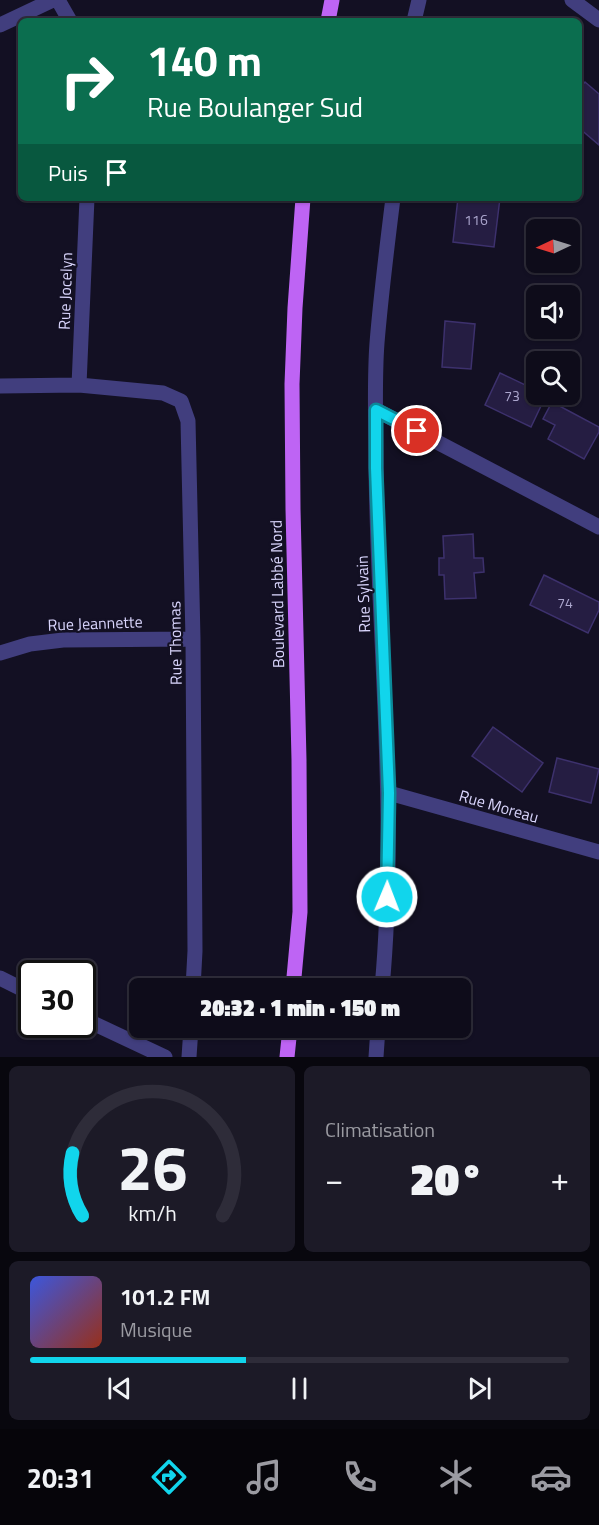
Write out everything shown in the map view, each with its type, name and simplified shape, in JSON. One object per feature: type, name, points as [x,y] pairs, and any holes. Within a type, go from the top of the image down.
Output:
[{"type":"main road","points":[[329,18],[332,0]]},
{"type":"main road","name":"Boulevard Labbé Nord","points":[[294,978],[300,912],[292,384],[303,201]]},
{"type":"main road","points":[[287,1057],[289,1038]]},
{"type":"street","points":[[0,25],[53,0]]},
{"type":"street","points":[[58,0],[68,18]]},
{"type":"street","points":[[415,18],[418,0]]},
{"type":"street","points":[[572,0],[599,20]]},
{"type":"street","name":"Rue Jocelyn","points":[[79,385],[87,201]]},
{"type":"street","name":"Rue Sylvain","points":[[383,978],[389,793],[376,468],[376,410],[377,345],[393,201]]},
{"type":"street","name":"Rue Thomas","points":[[0,386],[79,385],[164,393],[181,401],[188,421],[193,639],[194,978]]},
{"type":"street","points":[[376,410],[599,527]]},
{"type":"street","name":"Rue Jeannette","points":[[0,653],[30,644],[63,640],[193,639]]},
{"type":"street","name":"Rue Moreau","points":[[389,793],[599,852]]},
{"type":"street","points":[[0,978],[18,986]]},
{"type":"street","points":[[96,1025],[165,1057]]},
{"type":"street","points":[[189,1057],[190,1038]]},
{"type":"street","points":[[376,1057],[377,1038]]},
{"type":"building","points":[[585,82],[599,94],[599,145],[582,131],[582,86]]},
{"type":"building","points":[[458,201],[500,201],[494,247],[453,242]]},
{"type":"building","points":[[445,321],[475,324],[471,369],[442,367]]},
{"type":"building","points":[[500,373],[526,385],[526,405],[541,406],[531,427],[485,405]]},
{"type":"building","points":[[550,405],[558,405],[599,427],[599,432],[584,459],[548,439],[555,425],[543,419]]},
{"type":"building","points":[[473,534],[474,558],[483,558],[484,572],[474,573],[476,598],[445,599],[444,575],[439,575],[439,558],[444,558],[443,536]]},
{"type":"building","points":[[544,575],[599,602],[599,610],[588,633],[530,605]]},
{"type":"building","points":[[493,727],[543,763],[522,792],[472,756]]},
{"type":"building","points":[[557,758],[599,769],[591,803],[549,792]]},
{"type":"route","points":[[387,897],[389,793],[376,468],[376,410],[417,431]]}]
